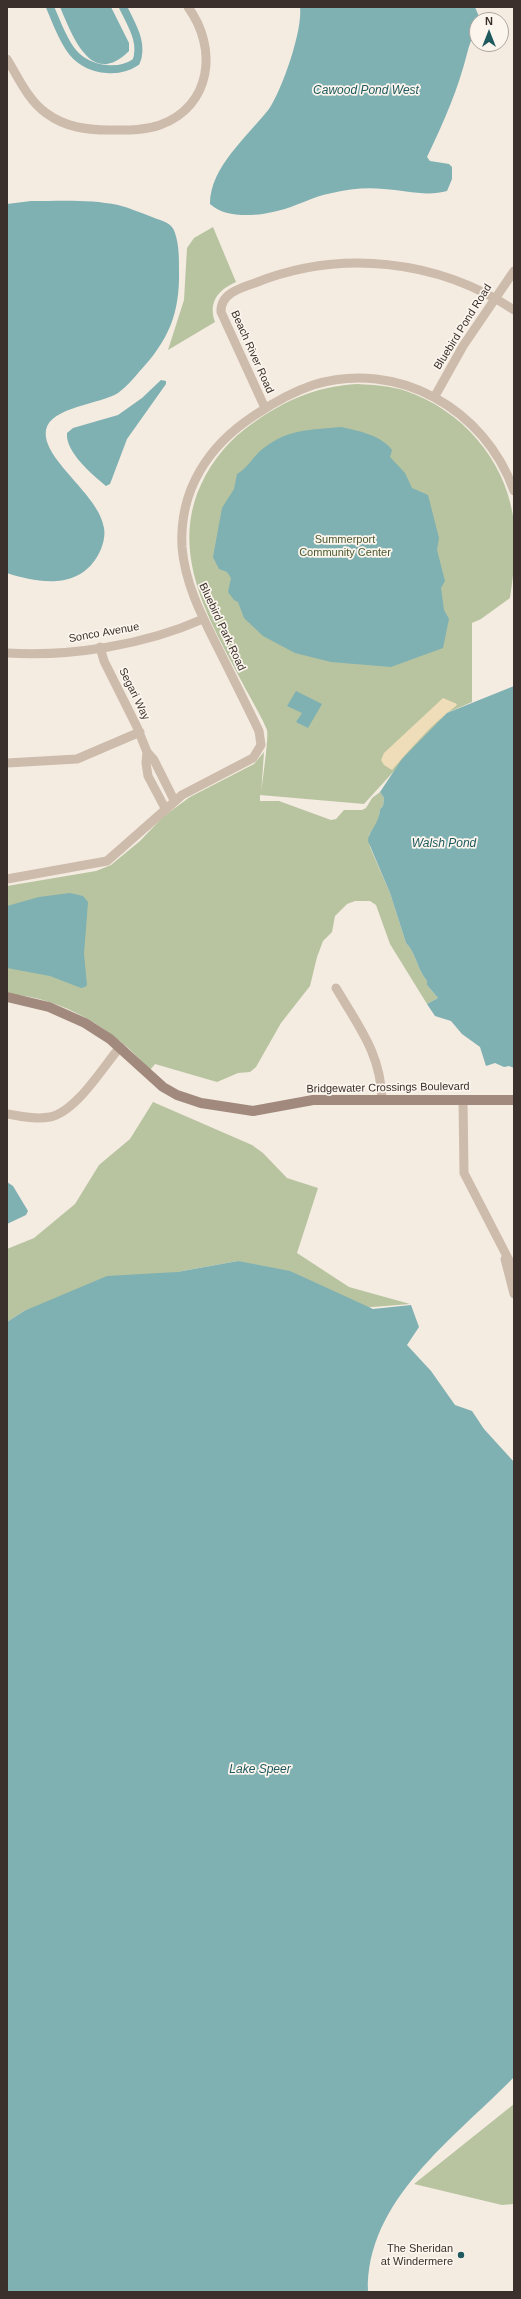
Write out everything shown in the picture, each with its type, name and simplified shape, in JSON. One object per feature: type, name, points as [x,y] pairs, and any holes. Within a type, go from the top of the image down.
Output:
[{"type":"street","points":[[7,59],[39,107],[64,123],[94,130],[137,130],[152,128],[169,121],[183,110],[196,96],[204,78],[207,58],[204,38],[201,27],[188,7]]},
{"type":"street","name":"Beach River Road","points":[[265,408],[222,316],[222,304],[231,293],[290,271],[330,264],[364,263],[397,266],[433,273],[465,284],[495,298],[514,310]]},
{"type":"street","name":"Bluebird Pond Road","points":[[435,396],[463,346],[514,271]]},
{"type":"street","name":"Bluebird Park Road","points":[[7,879],[107,861],[174,800],[200,783],[249,761],[257,754],[261,745],[259,731],[203,619],[190,588],[183,558],[182,526],[188,495],[202,465],[217,446],[234,430],[265,408],[302,389],[324,382],[348,379],[396,383],[435,396],[462,415],[483,434],[500,459],[514,490]]},
{"type":"street","name":"Sonco Avenue","points":[[7,653],[54,653],[100,647],[173,631],[203,619]]},
{"type":"street","name":"Segari Way","points":[[100,647],[104,661],[140,732],[147,752],[146,763],[148,776],[165,808]]},
{"type":"street","points":[[7,763],[77,759],[140,732]]},
{"type":"street","name":"Segari Way","points":[[147,752],[152,757],[174,800]]},
{"type":"street","points":[[336,988],[377,1060],[381,1077],[382,1100]]},
{"type":"street","name":"Bridgewater Crossings Boulevard","points":[[7,997],[40,1004],[66,1014],[95,1028],[120,1047],[163,1087],[177,1095],[201,1103],[253,1111],[274,1108],[307,1100],[514,1100]]},
{"type":"street","points":[[7,1114],[44,1118],[65,1111],[77,1099],[120,1047]]},
{"type":"street","points":[[463,1100],[464,1173],[505,1256],[514,1270]]},
{"type":"street","points":[[505,1256],[514,1294]]},
{"type":"green space","points":[[213,227],[236,282],[224,289],[216,298],[213,308],[215,322],[168,350],[184,300],[187,248],[194,238]]},
{"type":"green space","name":"Summerport Community Center","points":[[358,384],[394,388],[426,399],[445,410],[462,424],[477,439],[490,456],[508,495],[513,516],[515,536],[513,578],[510,598],[481,619],[472,623],[472,702],[447,713],[364,804],[260,795],[260,801],[279,801],[331,820],[336,819],[344,810],[362,810],[366,808],[372,798],[380,792],[384,798],[383,806],[380,809],[379,820],[369,835],[370,847],[390,893],[406,943],[412,951],[427,981],[427,985],[438,998],[427,1004],[390,944],[376,905],[370,901],[355,901],[347,904],[335,916],[332,932],[323,941],[317,957],[310,986],[281,1023],[256,1067],[250,1072],[238,1073],[217,1082],[155,1064],[150,1070],[120,1041],[86,1018],[47,1001],[27,996],[7,994],[7,886],[96,871],[111,865],[140,841],[164,816],[190,797],[254,764],[264,752],[261,795],[267,730],[212,623],[201,598],[194,572],[190,547],[190,520],[197,494],[211,466],[223,450],[245,429],[271,411],[312,392],[342,385]]},
{"type":"green space","points":[[153,1102],[252,1145],[263,1153],[287,1178],[318,1188],[297,1253],[349,1287],[410,1304],[360,1308],[238,1261],[177,1272],[24,1311],[7,1322],[7,1249],[34,1238],[75,1204],[99,1165],[130,1139]]},
{"type":"green space","points":[[514,2104],[514,2204],[502,2205],[414,2184]]},
{"type":"sand","points":[[443,698],[457,704],[456,706],[430,728],[392,770],[384,765],[381,760],[384,753]]},
{"type":"water","points":[[60,7],[111,7],[129,43],[129,51],[116,61],[104,64],[94,61],[85,54],[77,43],[70,31]]},
{"type":"water","name":"Cawood Pond West","points":[[300,7],[475,7],[477,12],[469,12],[469,46],[460,78],[440,130],[427,157],[430,161],[449,164],[452,167],[452,179],[447,191],[439,193],[424,193],[377,188],[351,189],[325,194],[269,213],[252,215],[225,212],[210,204],[216,177],[223,165],[241,141],[269,109],[280,88],[295,44],[300,17]]},
{"type":"water","points":[[31,201],[107,203],[118,205],[163,221],[172,226],[174,229],[179,256],[179,285],[175,313],[171,325],[158,349],[129,383],[118,393],[66,411],[50,422],[46,430],[47,441],[52,453],[93,503],[104,528],[104,540],[99,553],[87,569],[77,576],[55,581],[43,581],[19,577],[7,573],[7,204]]},
{"type":"water","points":[[161,380],[166,381],[166,384],[127,439],[110,484],[106,486],[87,469],[75,455],[70,448],[67,433],[73,428],[118,415],[142,398]]},
{"type":"water","points":[[341,427],[376,437],[392,450],[390,457],[405,473],[412,488],[428,495],[439,538],[437,550],[445,581],[441,588],[444,610],[449,619],[443,648],[391,667],[331,662],[295,653],[263,636],[244,618],[238,602],[234,600],[228,592],[231,578],[227,572],[219,569],[213,557],[222,508],[234,489],[237,474],[246,467],[259,452],[278,439],[307,430]]},
{"type":"water","name":"Walsh Pond","points":[[514,686],[514,1068],[509,1066],[504,1067],[495,1063],[486,1066],[480,1047],[462,1034],[451,1021],[435,1016],[427,1004],[438,998],[427,985],[427,981],[412,951],[406,943],[390,893],[368,841],[378,819],[380,809],[383,806],[384,798],[380,792],[402,759],[447,713]]},
{"type":"water","points":[[296,691],[322,704],[308,728],[296,722],[302,713],[287,706]]},
{"type":"water","points":[[70,893],[83,896],[88,902],[84,954],[87,985],[81,988],[50,976],[7,968],[7,906],[39,897]]},
{"type":"water","points":[[7,1182],[13,1186],[28,1211],[26,1215],[7,1224]]},
{"type":"water","name":"Lake Speer","points":[[238,1261],[290,1271],[373,1309],[411,1305],[419,1327],[407,1345],[431,1371],[455,1405],[472,1411],[484,1429],[514,1462],[514,2077],[418,2172],[398,2199],[381,2228],[371,2259],[368,2292],[7,2292],[7,1322],[24,1311],[107,1276],[177,1272]]},
{"type":"waterway","points":[[50,7],[64,39],[76,56],[94,67],[107,69],[119,69],[129,66],[136,62],[138,55],[138,41],[136,34],[123,7]]},
{"type":"place","name":"The Sheridan at Windermere","points":[[461,2255]]}]
